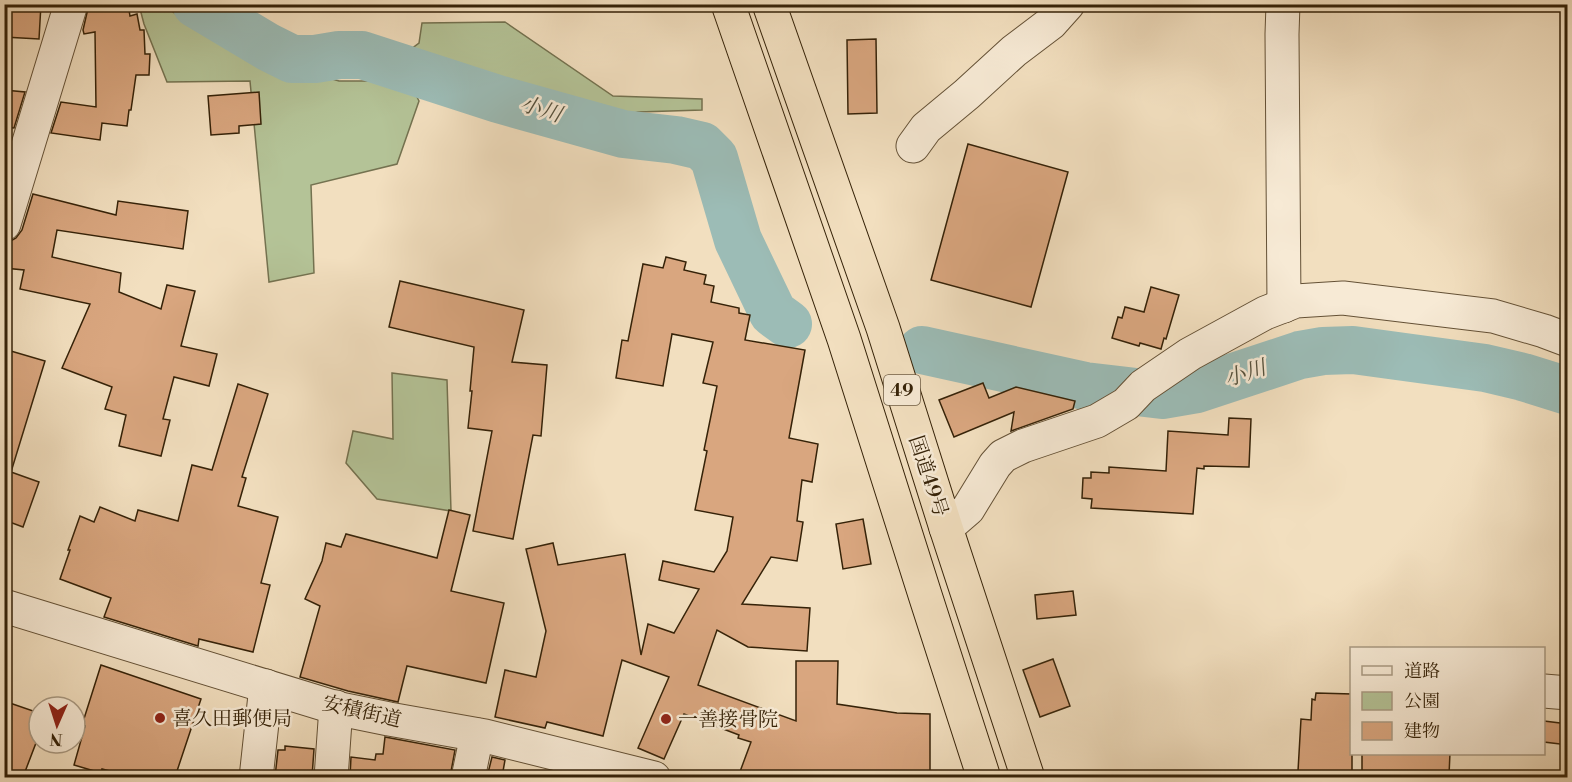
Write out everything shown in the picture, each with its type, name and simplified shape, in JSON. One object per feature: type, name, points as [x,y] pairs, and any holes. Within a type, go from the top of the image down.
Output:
[{"type":"highway","name":"国道49号","points":[[728,4],[844,339],[984,777]]},
{"type":"highway","name":"国道49号","points":[[769,4],[883,328],[1028,777]]},
{"type":"street","points":[[4,224],[16,146],[71,4]]},
{"type":"street","points":[[913,146],[926,128],[1014,51],[1052,23],[1068,4]]},
{"type":"street","points":[[1283,4],[1284,306]]},
{"type":"street","points":[[946,528],[968,509],[1003,456],[1023,446],[1097,421],[1190,354],[1265,313],[1296,301],[1343,298],[1493,316],[1568,340]]},
{"type":"street","name":"安積街道","points":[[4,606],[336,707],[477,735],[654,777]]},
{"type":"street","points":[[256,777],[266,686]]},
{"type":"street","points":[[1545,691],[1568,693]]},
{"type":"street","points":[[331,777],[336,707]]},
{"type":"street","points":[[468,777],[477,735]]},
{"type":"green space","points":[[139,5],[164,5],[190,25],[231,39],[294,68],[339,81],[375,81],[413,89],[419,101],[397,164],[311,185],[314,273],[269,282],[250,81],[167,82]]},
{"type":"green space","points":[[505,22],[613,96],[702,99],[702,110],[638,112],[604,121],[403,55],[419,43],[422,23]]},
{"type":"green space","points":[[392,373],[447,380],[451,511],[377,499],[346,463],[353,431],[393,439]]},
{"type":"building","points":[[4,4],[41,4],[39,39],[4,37]]},
{"type":"building","points":[[89,4],[128,4],[130,16],[137,14],[140,30],[144,30],[145,54],[150,54],[149,75],[136,75],[127,126],[102,123],[100,140],[51,133],[61,102],[96,107],[95,32],[84,34],[83,30]]},
{"type":"building","points":[[876,39],[877,113],[848,114],[847,40]]},
{"type":"building","points":[[4,90],[25,92],[14,128],[4,127]]},
{"type":"building","points":[[259,92],[261,124],[239,126],[239,133],[211,135],[208,96]]},
{"type":"building","points":[[968,144],[1068,172],[1031,307],[931,280]]},
{"type":"building","points":[[33,194],[116,215],[118,201],[188,211],[183,249],[57,230],[52,257],[121,273],[119,292],[161,309],[167,285],[195,291],[181,346],[217,354],[209,386],[174,377],[163,419],[170,420],[161,456],[119,446],[126,415],[105,409],[112,387],[62,368],[90,304],[20,289],[24,270],[4,268],[4,242],[16,238],[22,230]]},
{"type":"building","points":[[666,257],[686,262],[684,270],[706,275],[704,284],[714,286],[711,302],[739,308],[739,313],[750,315],[745,340],[805,350],[789,438],[818,444],[812,482],[802,480],[797,521],[803,522],[797,561],[771,557],[742,604],[810,608],[807,651],[748,647],[717,630],[698,685],[796,721],[796,661],[838,661],[837,704],[897,713],[930,714],[930,777],[738,777],[751,742],[738,738],[739,735],[684,714],[664,759],[638,748],[669,677],[622,660],[603,736],[547,722],[545,728],[495,717],[505,670],[536,677],[546,631],[526,549],[553,543],[558,565],[625,554],[641,655],[648,624],[674,633],[699,589],[659,580],[663,561],[714,572],[727,551],[733,517],[695,510],[717,386],[703,383],[713,342],[672,334],[663,386],[616,378],[622,340],[628,341],[643,264],[663,268]]},
{"type":"building","points":[[400,281],[524,310],[512,362],[547,365],[541,436],[533,435],[513,539],[473,531],[492,431],[468,428],[474,347],[389,327]]},
{"type":"building","points":[[1151,287],[1179,295],[1161,349],[1140,343],[1139,346],[1112,338],[1118,317],[1122,318],[1125,307],[1144,312]]},
{"type":"building","points":[[4,349],[45,361],[11,472],[39,482],[23,527],[4,520]]},
{"type":"building","points":[[983,383],[989,398],[1016,387],[1075,401],[1073,409],[1011,431],[1014,412],[954,437],[939,400]]},
{"type":"building","points":[[238,384],[268,394],[242,477],[246,478],[238,506],[278,517],[261,583],[270,585],[253,652],[199,639],[198,646],[104,617],[111,598],[60,579],[80,516],[94,522],[100,507],[135,521],[138,510],[178,521],[192,465],[212,470]]},
{"type":"building","points":[[1229,418],[1251,419],[1249,467],[1204,466],[1204,469],[1197,468],[1193,514],[1091,508],[1092,499],[1082,498],[1083,478],[1091,478],[1091,472],[1109,473],[1109,467],[1166,471],[1168,431],[1228,435]]},
{"type":"building","points":[[449,510],[470,515],[451,591],[504,603],[486,683],[407,666],[398,702],[300,677],[320,606],[305,599],[322,561],[326,543],[341,547],[346,534],[437,558]]},
{"type":"building","points":[[863,519],[871,564],[843,569],[836,524]]},
{"type":"building","points":[[1073,591],[1076,615],[1037,619],[1035,595]]},
{"type":"building","points":[[1053,659],[1070,706],[1040,717],[1023,670]]},
{"type":"building","points":[[101,665],[201,699],[175,777],[132,777],[102,769],[101,773],[74,765],[77,755],[87,755],[87,709]]},
{"type":"building","points":[[1316,693],[1350,694],[1352,773],[1298,771],[1301,719],[1311,720],[1312,699],[1315,700]]},
{"type":"building","points":[[4,701],[27,709],[27,755],[31,755],[23,777],[4,777]]},
{"type":"building","points":[[1545,721],[1568,724],[1568,745],[1545,742]]},
{"type":"building","points":[[385,737],[455,750],[450,777],[350,777],[351,757],[375,760],[376,754],[383,754]]},
{"type":"building","points":[[285,746],[314,749],[312,777],[275,777],[278,750],[285,750]]},
{"type":"building","points":[[1362,755],[1450,755],[1449,775],[1362,772]]},
{"type":"building","points":[[492,757],[505,760],[502,777],[487,777]]},
{"type":"waterway","name":"小川","points":[[196,4],[292,59],[362,55],[498,99],[623,134],[676,140],[702,146],[714,158],[738,240],[773,313],[788,324]]},
{"type":"waterway","name":"小川","points":[[922,350],[1085,386],[1162,395],[1197,389],[1300,355],[1323,351],[1353,350],[1485,368],[1568,391]]},
{"type":"place","name":"喜久田郵便局","points":[[160,718]]},
{"type":"place","name":"一善接骨院","points":[[666,719]]}]
